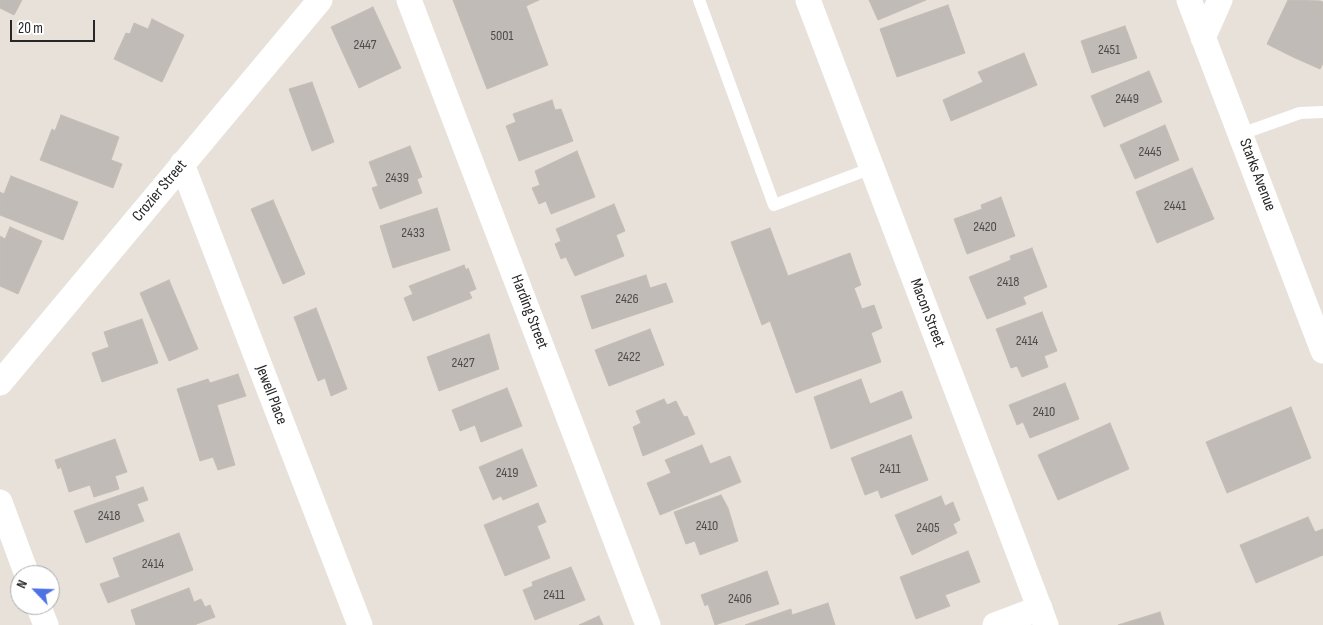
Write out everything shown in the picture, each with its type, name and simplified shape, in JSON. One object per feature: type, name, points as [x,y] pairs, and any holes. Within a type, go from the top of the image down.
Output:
[{"type":"street","name":"Crozier Street","points":[[0,383],[320,0]]},
{"type":"street","name":"Harding Street","points":[[409,0],[648,625]]},
{"type":"street","name":"Macon Street","points":[[808,0],[1043,616]]},
{"type":"street","name":"Starks Avenue","points":[[1189,0],[1323,351]]},
{"type":"street","points":[[1204,38],[1220,0]]},
{"type":"street","name":"Jewell Place","points":[[182,164],[360,625]]},
{"type":"street","points":[[0,502],[23,565]]},
{"type":"street","points":[[995,625],[1043,616]]},
{"type":"lane","points":[[699,0],[774,205],[872,168]]},
{"type":"lane","points":[[1241,134],[1300,113],[1323,112]]},
{"type":"building","points":[[0,0],[22,0],[14,15],[0,8]]},
{"type":"building","points":[[453,0],[539,0],[526,6],[548,65],[487,89]]},
{"type":"building","points":[[869,0],[926,0],[878,20]]},
{"type":"building","points":[[1288,0],[1320,1],[1293,57],[1267,44]]},
{"type":"building","points":[[1320,1],[1323,2],[1323,63],[1320,69],[1293,57]]},
{"type":"building","points":[[948,5],[965,53],[897,77],[880,29]]},
{"type":"building","points":[[373,7],[401,68],[359,88],[331,27]]},
{"type":"building","points":[[152,19],[184,35],[162,82],[114,59],[126,33],[130,34],[134,23],[148,29]]},
{"type":"building","points":[[1125,26],[1137,58],[1092,73],[1081,41]]},
{"type":"building","points":[[1024,53],[1037,85],[951,121],[943,100],[983,82],[978,72]]},
{"type":"building","points":[[1149,71],[1162,102],[1104,127],[1091,96]]},
{"type":"building","points":[[312,82],[334,142],[312,151],[289,89]]},
{"type":"building","points":[[552,100],[555,110],[561,109],[573,141],[519,161],[506,126],[516,122],[513,114]]},
{"type":"building","points":[[61,115],[119,137],[111,160],[122,164],[113,188],[40,160],[52,129],[55,131]]},
{"type":"building","points":[[1165,125],[1179,160],[1135,179],[1120,145]]},
{"type":"building","points":[[410,146],[422,177],[417,179],[422,193],[380,209],[372,188],[378,186],[369,162]]},
{"type":"building","points":[[577,151],[595,197],[551,214],[546,201],[539,204],[532,188],[540,185],[535,171]]},
{"type":"building","points":[[1192,168],[1214,219],[1157,243],[1136,192]]},
{"type":"building","points":[[11,176],[78,202],[63,240],[0,215],[0,192],[4,194]]},
{"type":"building","points":[[1001,197],[1015,236],[967,254],[954,219],[982,209],[981,205]]},
{"type":"building","points":[[273,200],[305,274],[283,284],[251,209]]},
{"type":"building","points":[[614,204],[625,231],[616,235],[624,256],[575,276],[566,257],[561,259],[555,244],[561,241],[556,229]]},
{"type":"building","points":[[437,208],[450,250],[393,268],[380,226]]},
{"type":"building","points":[[10,227],[42,241],[18,294],[0,286],[0,236],[5,239]]},
{"type":"building","points":[[770,228],[788,276],[850,253],[861,285],[854,288],[862,309],[874,305],[882,328],[871,333],[881,362],[796,393],[770,321],[762,325],[731,242]]},
{"type":"building","points":[[1032,248],[1047,287],[1023,297],[1026,304],[987,319],[969,277],[1011,260],[1010,256]]},
{"type":"building","points":[[464,265],[466,270],[468,268],[476,289],[469,292],[472,298],[413,321],[404,298],[413,294],[409,286]]},
{"type":"building","points":[[646,275],[650,288],[666,283],[673,302],[592,329],[581,296]]},
{"type":"building","points":[[169,280],[198,349],[169,361],[140,293]]},
{"type":"building","points":[[316,308],[347,389],[331,396],[325,378],[318,381],[294,317]]},
{"type":"building","points":[[1042,312],[1057,351],[1044,356],[1048,367],[1022,377],[1017,366],[1011,368],[996,329]]},
{"type":"building","points":[[142,319],[158,363],[102,382],[92,353],[109,347],[104,332]]},
{"type":"building","points":[[650,329],[664,365],[609,386],[595,350]]},
{"type":"building","points":[[489,334],[499,369],[439,391],[427,357]]},
{"type":"building","points":[[238,374],[246,396],[217,405],[235,465],[218,470],[213,457],[200,461],[177,389],[208,379],[210,383]]},
{"type":"building","points":[[861,379],[870,404],[902,391],[912,418],[831,449],[814,397]]},
{"type":"building","points":[[1065,383],[1079,419],[1030,438],[1023,422],[1017,425],[1009,405]]},
{"type":"building","points":[[507,388],[522,426],[481,442],[475,425],[460,431],[452,410]]},
{"type":"building","points":[[664,399],[667,405],[676,401],[684,417],[687,416],[695,434],[643,456],[633,427],[641,423],[636,411]]},
{"type":"building","points":[[1291,407],[1311,458],[1227,493],[1206,442]]},
{"type":"building","points":[[1110,423],[1129,469],[1058,500],[1038,455]]},
{"type":"building","points":[[911,435],[928,480],[881,498],[878,490],[865,495],[851,458]]},
{"type":"building","points":[[115,439],[127,472],[115,476],[119,489],[94,497],[90,485],[69,492],[61,467],[58,469],[55,460]]},
{"type":"building","points":[[702,445],[710,464],[730,456],[741,482],[660,515],[647,483],[671,473],[665,460]]},
{"type":"building","points":[[522,449],[537,486],[503,500],[501,496],[493,500],[479,467]]},
{"type":"building","points":[[143,487],[148,500],[137,504],[144,521],[86,543],[74,511]]},
{"type":"building","points":[[721,495],[728,508],[738,541],[700,555],[695,541],[686,544],[674,512]]},
{"type":"building","points":[[941,496],[945,506],[953,502],[960,520],[953,524],[957,533],[912,555],[895,515]]},
{"type":"building","points":[[538,503],[546,522],[537,526],[550,558],[505,576],[484,525]]},
{"type":"building","points":[[1308,517],[1315,532],[1323,529],[1323,555],[1256,583],[1240,545]]},
{"type":"building","points":[[179,533],[193,570],[108,603],[100,584],[120,577],[113,558]]},
{"type":"building","points":[[968,551],[980,582],[945,595],[950,606],[916,619],[900,577]]},
{"type":"building","points":[[571,567],[585,600],[535,620],[523,590],[533,586],[532,582]]},
{"type":"building","points":[[767,571],[779,604],[715,625],[708,604],[705,606],[701,595]]},
{"type":"building","points":[[189,588],[194,602],[201,599],[205,607],[210,605],[215,617],[194,625],[136,625],[131,610]]},
{"type":"building","points":[[828,603],[835,625],[745,625],[791,609],[792,615]]},
{"type":"building","points":[[1160,612],[1164,625],[1118,625]]},
{"type":"building","points":[[599,616],[603,625],[579,625]]}]
